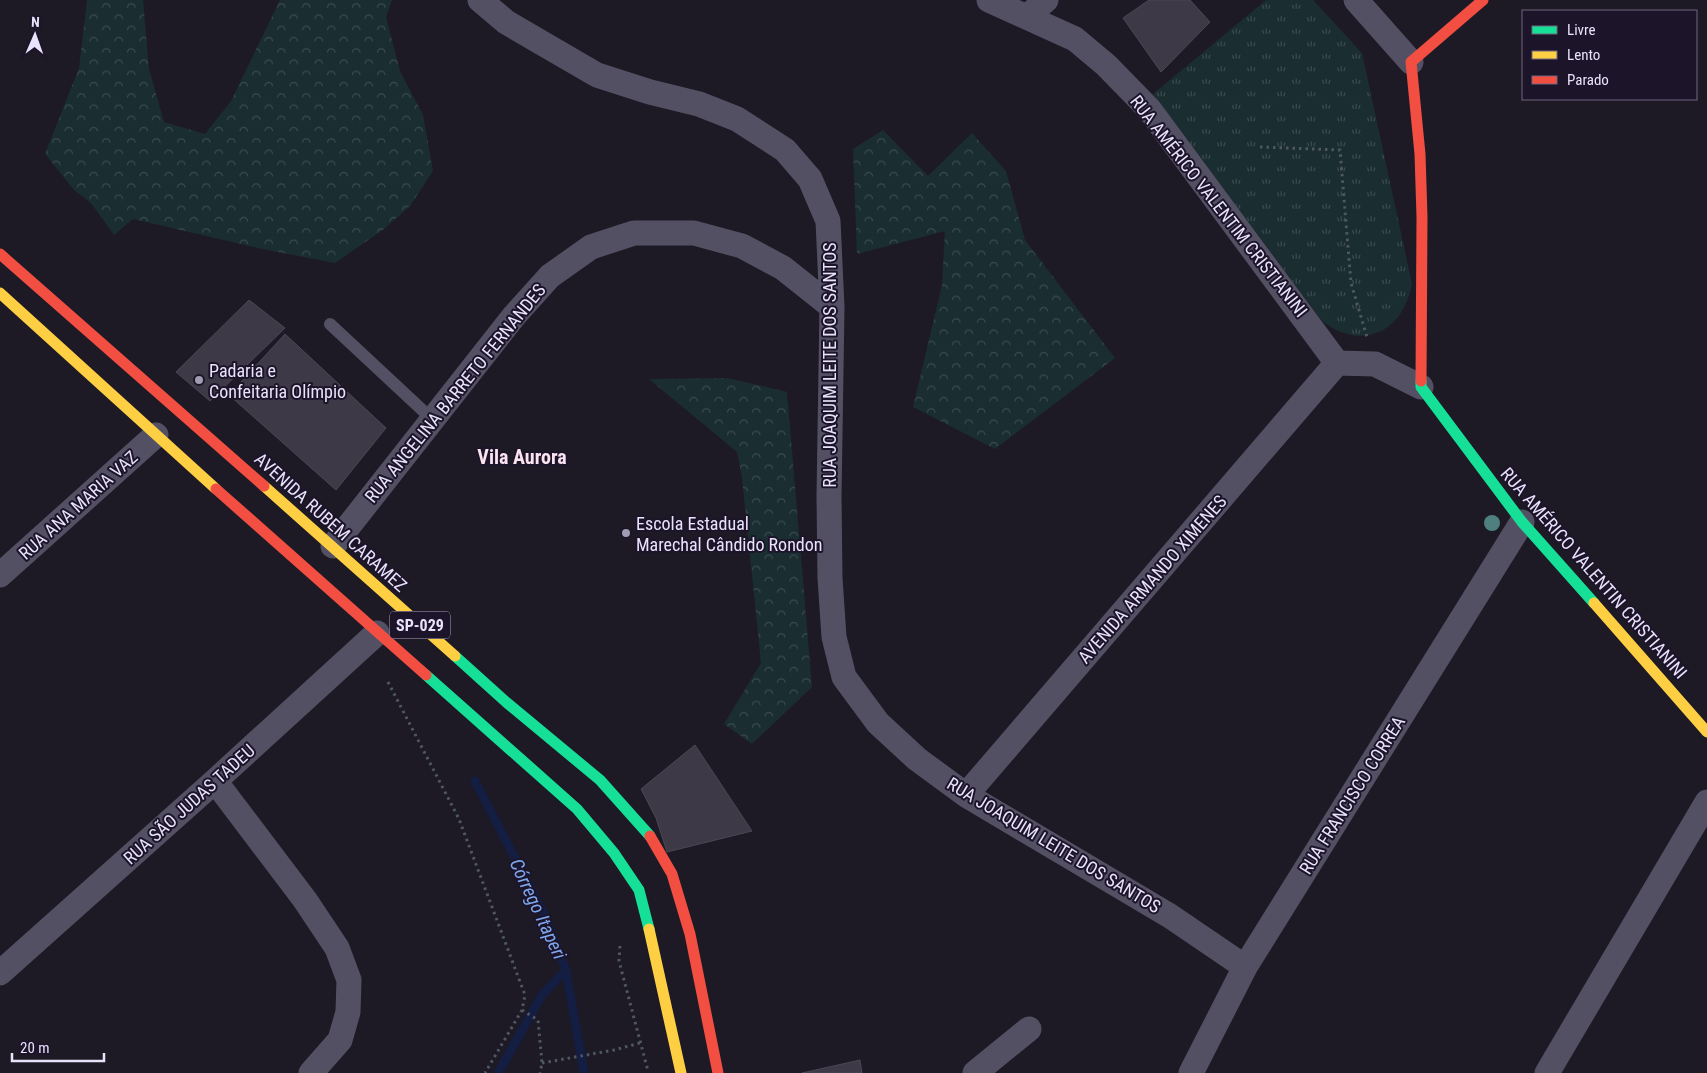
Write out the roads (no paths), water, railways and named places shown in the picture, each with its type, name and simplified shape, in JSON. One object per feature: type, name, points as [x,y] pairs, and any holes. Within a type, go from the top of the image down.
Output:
[{"type":"main road","points":[[1421,387],[1422,217],[1420,154],[1411,62],[1483,0]]},
{"type":"main road","name":"AVENIDA RUBEM CARAMEZ","points":[[0,254],[333,546],[506,702],[600,780],[647,830],[672,874],[690,934],[718,1073]]},
{"type":"main road","name":"SP-029","points":[[0,293],[113,398],[577,809],[614,853],[639,890],[681,1073]]},
{"type":"main road","name":"RUA AMÉRICO VALENTIN CRISTIANINI","points":[[1421,387],[1522,522],[1707,732]]},
{"type":"street","name":"RUA JOAQUIM LEITE DOS SANTOS","points":[[480,0],[506,22],[597,75],[650,92],[699,104],[738,119],[785,150],[810,179],[828,221],[832,307],[829,496],[830,578],[834,637],[844,677],[878,723],[918,759],[966,795],[1170,916],[1244,967]]},
{"type":"street","name":"RUA AMÉRICO VALENTIM CRISTIANINI","points":[[990,0],[1037,8],[1106,65],[1149,109],[1338,363]]},
{"type":"street","points":[[1356,0],[1411,62]]},
{"type":"street","name":"RUA ANGELINA BARRETO FERNANDES","points":[[333,546],[514,316],[550,276],[591,247],[634,233],[694,233],[742,246],[782,268],[832,307]]},
{"type":"street","points":[[1338,363],[1375,364],[1421,387]]},
{"type":"street","name":"AVENIDA ARMANDO XIMENES","points":[[966,795],[1338,363]]},
{"type":"street","name":"RUA ANA MARIA VAZ","points":[[0,576],[156,435]]},
{"type":"street","name":"RUA FRANCISCO CORREA","points":[[1191,1073],[1244,967],[1522,522]]},
{"type":"street","name":"RUA SÃO JUDAS TADEU","points":[[0,973],[215,781],[377,632]]},
{"type":"street","points":[[215,781],[306,900],[337,948],[349,980],[348,1012],[340,1040],[311,1073]]},
{"type":"street","points":[[1547,1073],[1707,802]]},
{"type":"street","points":[[975,1073],[1029,1029]]},
{"type":"lane","points":[[330,324],[433,420]]},
{"type":"waterway","name":"Córrego Itaperi","points":[[475,781],[546,918],[566,970],[584,1073]]},
{"type":"waterway","points":[[498,1073],[542,995],[566,970]]},
{"type":"place","name":"Padaria e Confeitaria Olímpio","points":[[199,380]]},
{"type":"place","name":"Escola Estadual Marechal Cândido Rondon","points":[[626,533]]},
{"type":"district","name":"Vila Aurora","points":[[522,457]]}]
